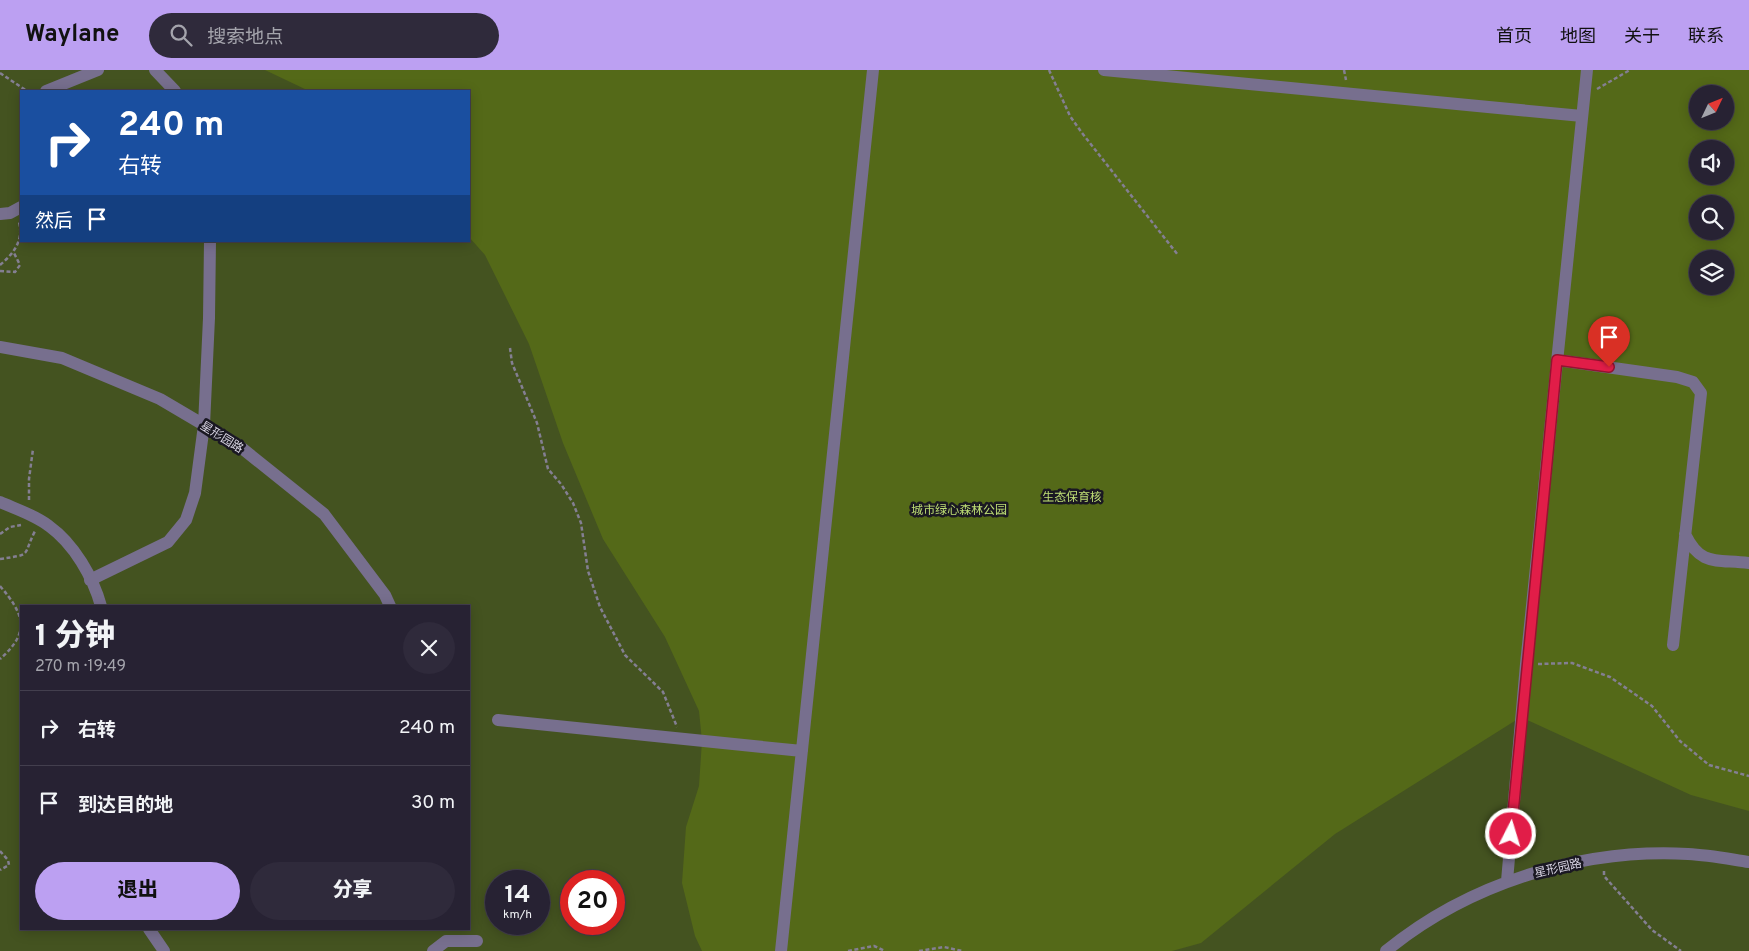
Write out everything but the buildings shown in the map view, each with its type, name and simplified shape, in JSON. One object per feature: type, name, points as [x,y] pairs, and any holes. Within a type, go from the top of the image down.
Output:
[{"type":"street","points":[[48,90],[98,70]]},
{"type":"street","points":[[156,70],[174,90]]},
{"type":"street","points":[[781,951],[873,70]]},
{"type":"street","points":[[1104,70],[1582,116]]},
{"type":"street","points":[[1507,881],[1526,664],[1587,70]]},
{"type":"street","points":[[0,214],[19,209]]},
{"type":"street","points":[[90,580],[168,542],[186,520],[195,493],[204,425],[210,242]]},
{"type":"street","name":"星形园路","points":[[0,347],[62,358],[160,399],[238,445],[324,514],[385,595],[390,605]]},
{"type":"street","points":[[1557,360],[1677,377],[1693,382],[1701,393],[1673,645]]},
{"type":"street","points":[[0,502],[50,526],[68,544],[90,580],[101,605]]},
{"type":"street","points":[[1685,534],[1692,548],[1702,558],[1749,563]]},
{"type":"street","points":[[498,720],[802,751]]},
{"type":"street","name":"星形园路","points":[[1386,951],[1430,920],[1507,881],[1568,864],[1625,855],[1688,854],[1749,862]]},
{"type":"street","points":[[150,930],[164,951]]},
{"type":"street","points":[[433,951],[446,940],[477,941]]},
{"type":"path","points":[[1049,70],[1070,116],[1178,255]]},
{"type":"path","points":[[1584,99],[1606,82],[1630,70]]},
{"type":"path","points":[[0,73],[26,90]]},
{"type":"path","points":[[0,266],[14,253],[20,232]]},
{"type":"path","points":[[0,271],[7,273],[16,272],[20,265],[14,253]]},
{"type":"path","points":[[510,348],[512,363],[538,422],[548,469],[561,484],[573,503],[581,524],[590,579],[600,607],[625,655],[663,692],[674,716],[680,738]]},
{"type":"path","points":[[23,512],[29,500],[29,479],[33,449]]},
{"type":"path","points":[[0,534],[10,527],[40,520]]},
{"type":"path","points":[[0,559],[24,554],[30,549],[30,540],[40,520]]},
{"type":"path","points":[[0,586],[16,604],[20,623]]},
{"type":"path","points":[[0,659],[11,650],[20,630]]},
{"type":"path","points":[[1526,664],[1572,663],[1610,677],[1652,706],[1680,741],[1709,764],[1749,776]]},
{"type":"path","points":[[0,851],[8,860],[8,865],[0,870]]},
{"type":"path","points":[[1605,858],[1604,876],[1652,930],[1681,951]]},
{"type":"path","points":[[848,951],[874,946],[885,951]]},
{"type":"path","points":[[919,951],[944,948],[962,951]]},
{"type":"green space","name":"生态保育核","points":[[0,70],[1749,70],[1749,951],[0,951]]},
{"type":"green space","name":"生态保育核","points":[[265,70],[1749,70],[1749,811],[1691,795],[1521,717],[1335,834],[1201,943],[1172,951],[702,951],[695,936],[682,883],[686,827],[699,786],[702,741],[699,711],[665,637],[603,539],[563,443],[529,344],[485,255],[470,238],[470,90],[307,90]]},
{"type":"route","points":[[1511,834],[1557,360],[1609,367]]},
{"type":"park label","name":"城市绿心森林公园","points":[[959,510]]}]
